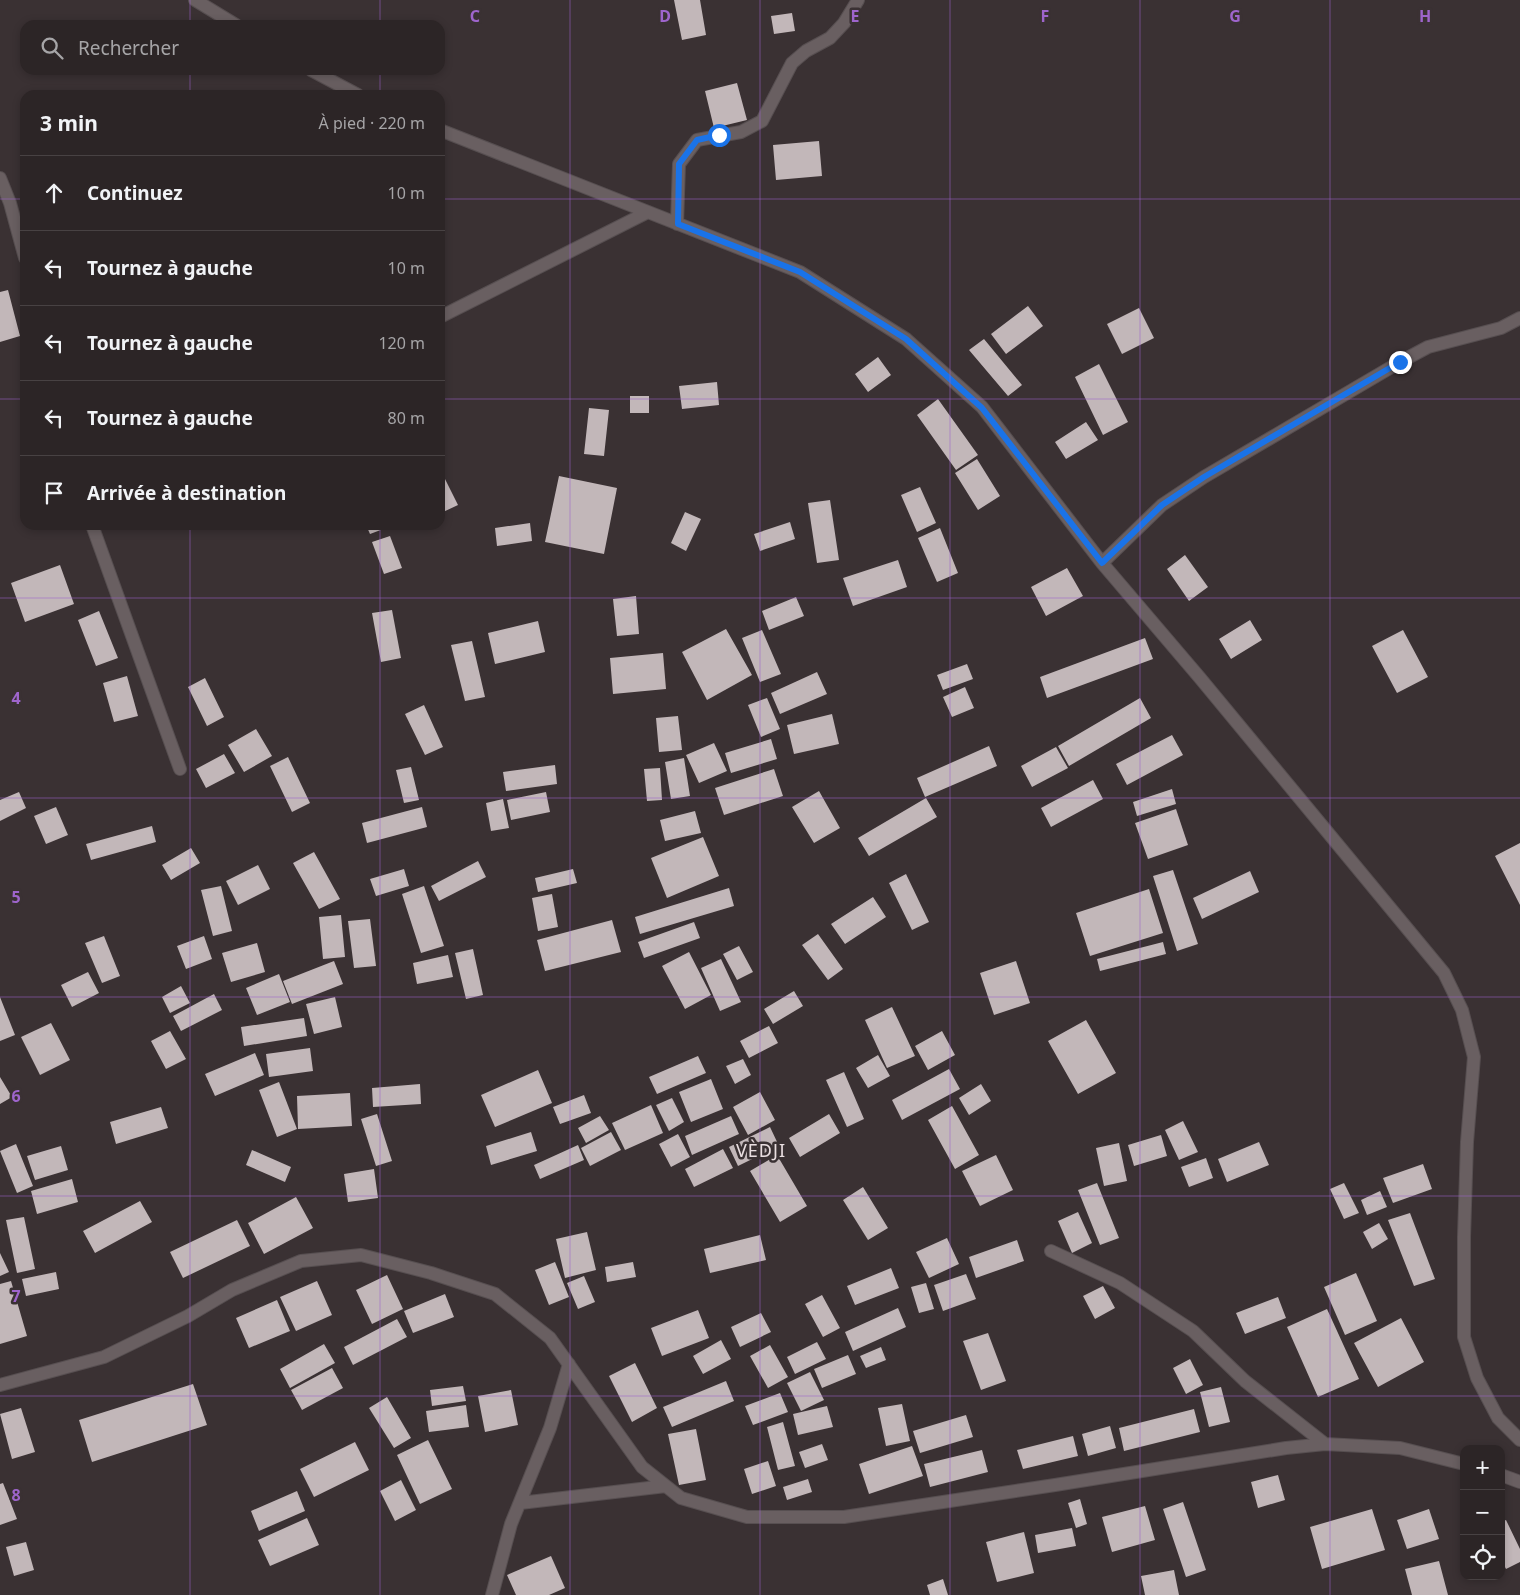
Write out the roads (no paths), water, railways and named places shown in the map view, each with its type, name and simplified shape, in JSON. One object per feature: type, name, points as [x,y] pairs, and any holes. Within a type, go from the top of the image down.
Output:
[{"type":"street","points":[[195,0],[228,20]]},
{"type":"street","points":[[678,224],[679,164],[697,140],[741,132],[762,120],[792,63],[806,51],[830,38],[844,23],[858,0]]},
{"type":"street","points":[[320,75],[349,90]]},
{"type":"street","points":[[445,132],[800,272],[906,339],[982,408],[1102,563],[1444,972],[1462,1010],[1474,1057],[1467,1142],[1464,1237],[1464,1337],[1477,1378],[1498,1418],[1520,1440]]},
{"type":"street","points":[[0,178],[10,203],[20,240]]},
{"type":"street","points":[[445,315],[648,212]]},
{"type":"street","points":[[1102,563],[1162,505],[1204,477],[1428,347],[1501,328],[1520,318]]},
{"type":"street","points":[[94,530],[180,769]]},
{"type":"street","points":[[1052,1251],[1120,1283],[1194,1331],[1245,1381],[1325,1444]]},
{"type":"street","points":[[0,1385],[104,1357],[188,1316],[232,1290],[301,1261],[362,1255],[431,1273],[495,1294],[550,1338],[642,1467],[681,1498],[747,1517],[844,1517],[1046,1487],[1286,1448],[1325,1444],[1400,1448],[1460,1463]]},
{"type":"street","points":[[492,1595],[511,1524],[550,1428],[569,1364]]},
{"type":"street","points":[[1505,1476],[1520,1482]]},
{"type":"street","points":[[520,1503],[666,1486]]},
{"type":"district","name":"VÈDJI","points":[[761,1150]]}]
